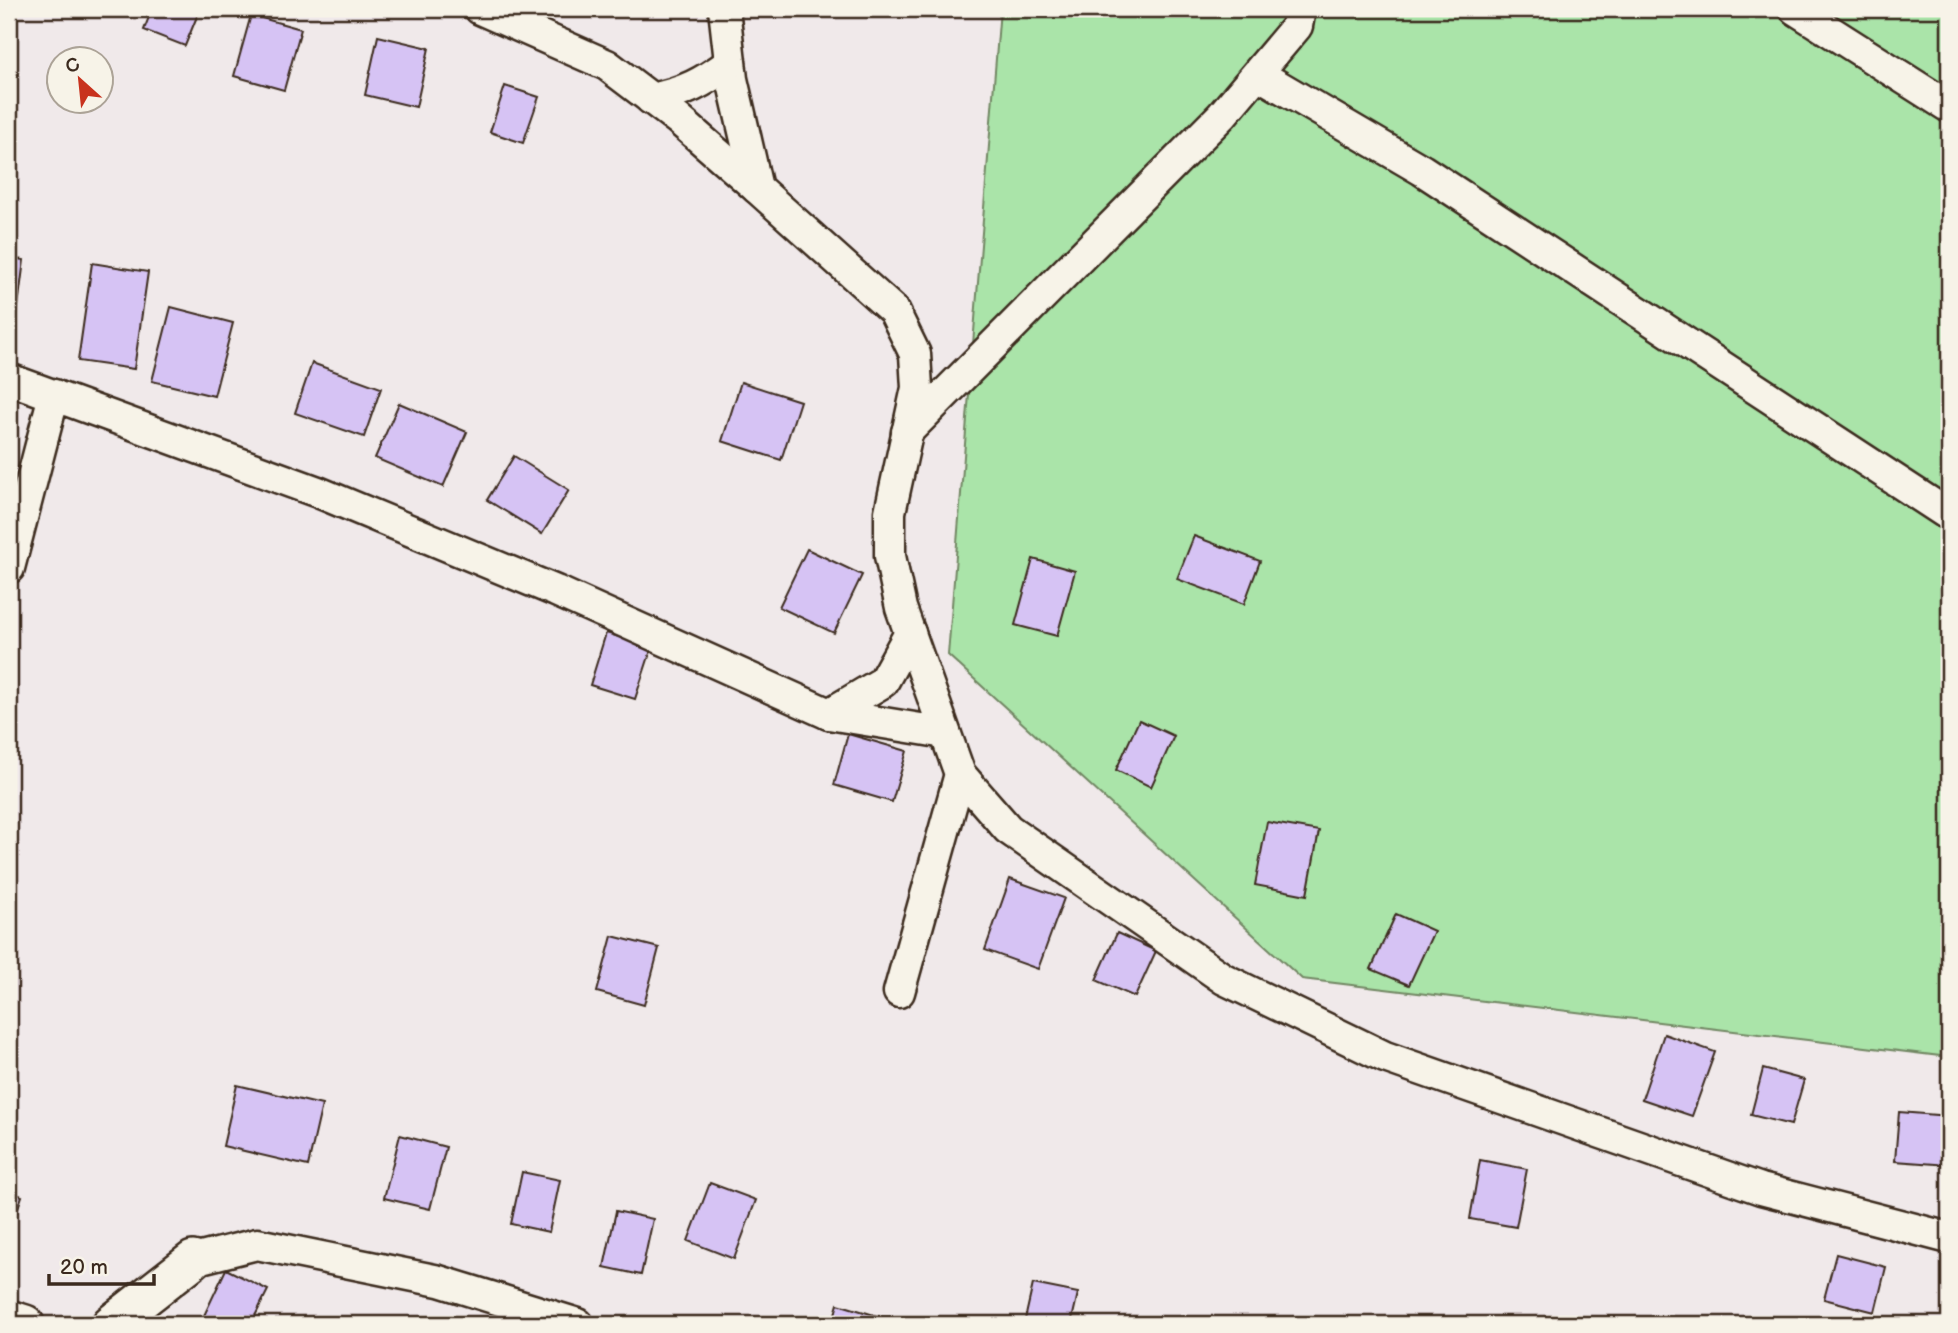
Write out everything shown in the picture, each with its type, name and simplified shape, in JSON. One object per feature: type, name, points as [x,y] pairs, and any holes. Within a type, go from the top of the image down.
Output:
[{"type":"street","points":[[480,9],[607,65],[678,119],[894,311],[915,354],[917,388],[890,512],[890,556],[901,608],[960,774],[1008,830],[1224,979],[1385,1057],[1761,1189],[1949,1238]]},
{"type":"street","points":[[724,9],[730,63],[757,188]]},
{"type":"street","points":[[907,432],[1222,116],[1297,26],[1300,9]]},
{"type":"street","points":[[1795,9],[1949,107]]},
{"type":"street","points":[[652,99],[680,93],[703,82],[730,63]]},
{"type":"street","points":[[1258,74],[1433,177],[1949,515]]},
{"type":"street","points":[[9,379],[318,492],[556,591],[829,714],[944,733]]},
{"type":"street","points":[[9,568],[54,395]]},
{"type":"street","points":[[829,714],[883,682],[910,634]]},
{"type":"street","points":[[899,992],[960,774]]},
{"type":"street","points":[[111,1324],[193,1260],[257,1244],[439,1281],[578,1324]]},
{"type":"street","points":[[9,1319],[25,1324]]},
{"type":"green space","points":[[1000,9],[1949,9],[1949,1057],[1302,979],[948,655]]},
{"type":"building","points":[[152,9],[200,9],[185,46],[144,30]]},
{"type":"building","points":[[251,15],[301,29],[284,90],[234,76]]},
{"type":"building","points":[[378,36],[429,48],[416,107],[365,95]]},
{"type":"building","points":[[505,86],[539,97],[523,143],[490,132]]},
{"type":"building","points":[[9,258],[24,260],[16,322],[9,321]]},
{"type":"building","points":[[92,263],[148,272],[134,369],[78,361]]},
{"type":"building","points":[[171,307],[233,323],[214,396],[152,381]]},
{"type":"building","points":[[312,363],[381,388],[364,437],[295,413]]},
{"type":"building","points":[[741,382],[800,401],[781,460],[722,441]]},
{"type":"building","points":[[399,403],[467,432],[443,487],[375,458]]},
{"type":"building","points":[[514,456],[569,490],[542,534],[487,500]]},
{"type":"building","points":[[1194,536],[1260,561],[1244,604],[1177,579]]},
{"type":"building","points":[[807,549],[862,575],[834,633],[779,607]]},
{"type":"building","points":[[1033,559],[1075,571],[1057,636],[1015,625]]},
{"type":"building","points":[[606,633],[652,647],[635,699],[590,685]]},
{"type":"building","points":[[1139,720],[1174,736],[1151,787],[1116,770]]},
{"type":"building","points":[[848,734],[907,751],[892,802],[834,785]]},
{"type":"building","points":[[1267,822],[1319,831],[1307,895],[1255,885]]},
{"type":"building","points":[[1010,879],[1064,898],[1038,969],[985,950]]},
{"type":"building","points":[[1396,914],[1434,931],[1409,985],[1371,969]]},
{"type":"building","points":[[1117,933],[1156,951],[1135,997],[1096,980]]},
{"type":"building","points":[[612,936],[659,948],[644,1005],[597,992]]},
{"type":"building","points":[[1664,1034],[1715,1052],[1692,1116],[1642,1099]]},
{"type":"building","points":[[1763,1069],[1804,1080],[1791,1125],[1751,1115]]},
{"type":"building","points":[[237,1085],[322,1105],[308,1166],[223,1146]]},
{"type":"building","points":[[1899,1112],[1949,1116],[1949,1165],[1895,1161]]},
{"type":"building","points":[[400,1135],[446,1147],[430,1209],[384,1198]]},
{"type":"building","points":[[1480,1160],[1527,1169],[1516,1227],[1470,1219]]},
{"type":"building","points":[[522,1172],[560,1180],[549,1232],[511,1224]]},
{"type":"building","points":[[710,1183],[756,1200],[734,1259],[688,1241]]},
{"type":"building","points":[[9,1191],[22,1196],[9,1234]]},
{"type":"building","points":[[616,1211],[653,1219],[641,1275],[604,1267]]},
{"type":"building","points":[[1836,1254],[1886,1267],[1875,1312],[1824,1299]]},
{"type":"building","points":[[226,1269],[268,1290],[251,1324],[200,1324]]},
{"type":"building","points":[[1033,1284],[1078,1293],[1071,1324],[1024,1324]]},
{"type":"building","points":[[838,1304],[887,1319],[885,1324],[832,1324]]}]
